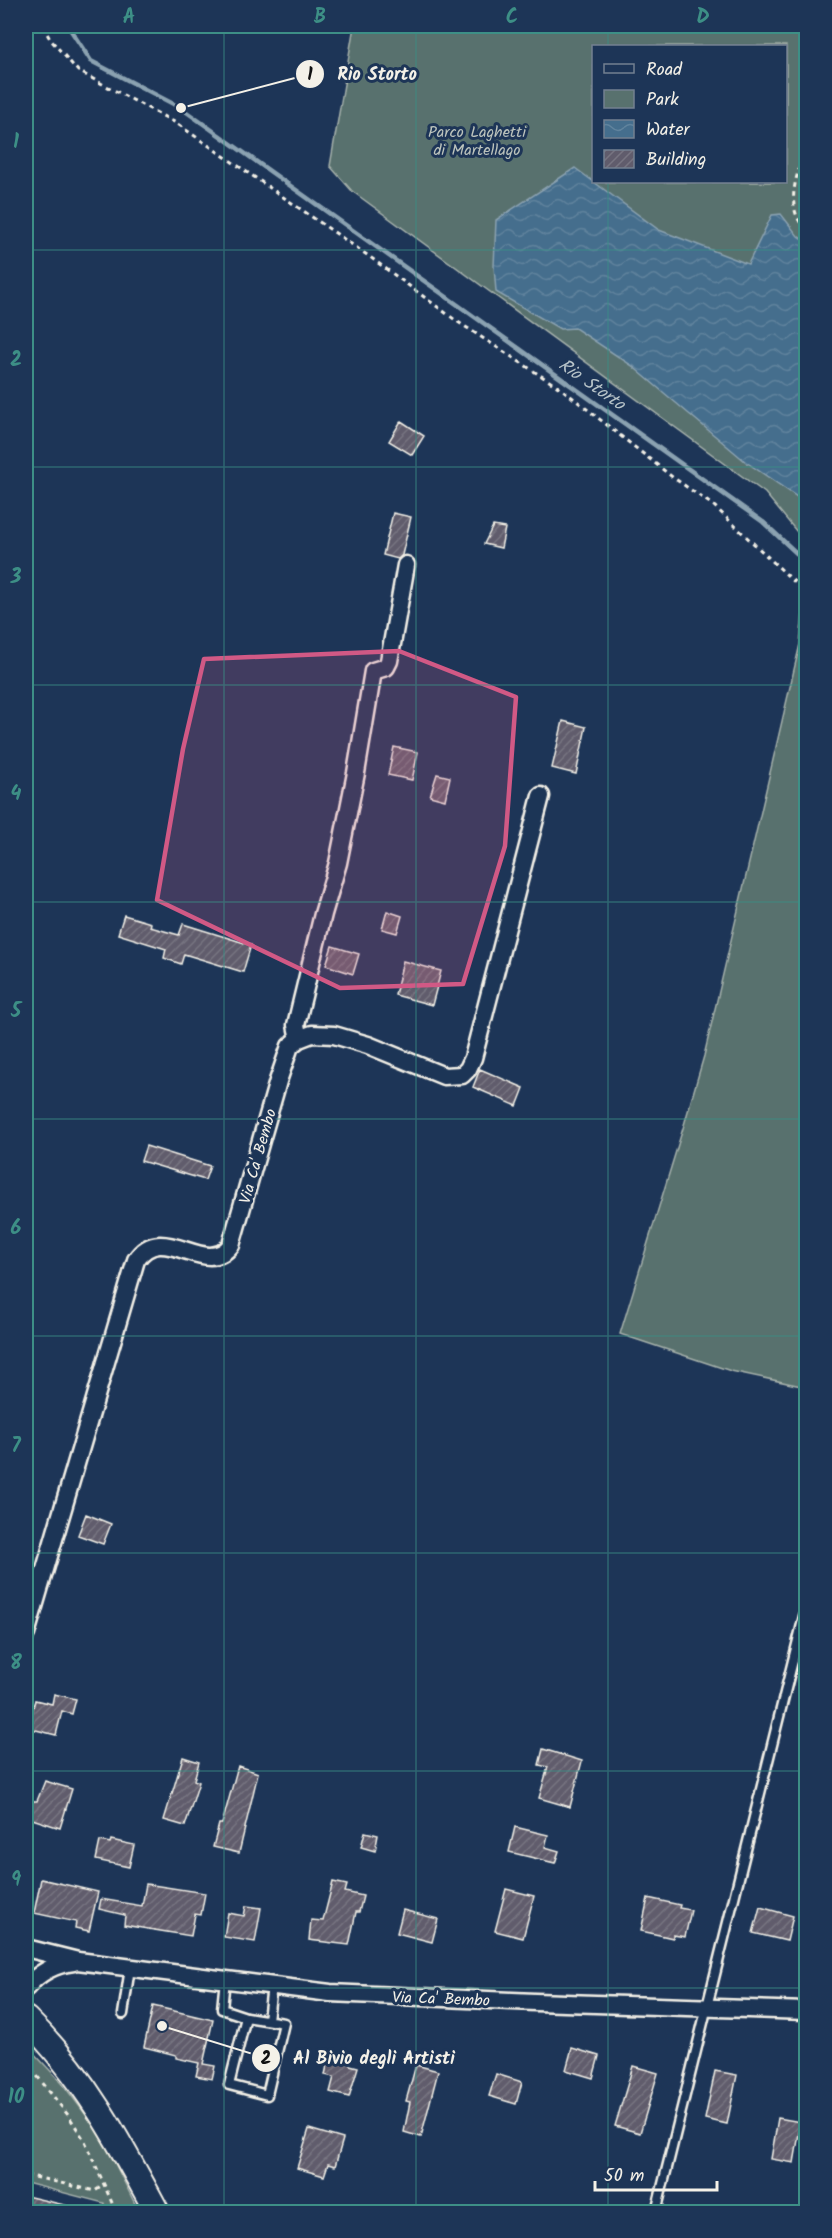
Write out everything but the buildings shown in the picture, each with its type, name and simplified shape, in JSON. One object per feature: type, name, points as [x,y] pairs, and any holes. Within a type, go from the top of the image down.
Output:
[{"type":"street","points":[[406,565],[389,661],[386,667],[373,671],[338,863],[296,1025],[298,1039],[312,1035],[334,1035],[368,1045],[444,1076],[462,1075],[473,1058],[541,796]]},
{"type":"street","name":"Via Ca' Bembo","points":[[26,1634],[136,1260],[148,1247],[159,1245],[180,1248],[201,1256],[220,1254],[231,1245],[278,1081],[290,1046],[298,1039]]},
{"type":"street","name":"Via Ca' Bembo","points":[[30,1952],[78,1961],[330,1993],[807,2011]]},
{"type":"street","name":"Via Ca' Bembo","points":[[26,1988],[46,1969],[62,1963],[78,1961]]},
{"type":"street","points":[[26,2019],[75,2073],[120,2143],[157,2212]]},
{"type":"lane","points":[[656,2212],[807,1608]]},
{"type":"lane","points":[[123,2014],[130,1968]]},
{"type":"lane","points":[[225,1979],[222,2009],[246,2017],[284,2023],[267,2095],[229,2085],[246,2017]]},
{"type":"lane","points":[[268,2020],[272,1986]]},
{"type":"path","points":[[43,26],[50,39],[78,71],[176,123],[370,257],[458,322],[564,390],[671,476],[714,506],[807,593]]},
{"type":"path","points":[[807,149],[794,190],[795,214],[800,222],[807,222]]},
{"type":"path","points":[[26,2062],[68,2115],[85,2141],[116,2212]]},
{"type":"path","points":[[26,2175],[95,2191],[104,2185]]},
{"type":"highlighted area","points":[[399,651],[516,697],[505,846],[463,984],[340,988],[157,900],[183,749],[204,659]]},
{"type":"green space","name":"Parco Laghetti di Martellago","points":[[354,26],[806,26],[806,543],[765,493],[352,191],[330,166]]},
{"type":"green space","points":[[806,579],[806,1387],[731,1371],[620,1334],[704,1056],[800,644]]},
{"type":"green space","points":[[26,2045],[62,2083],[101,2135],[139,2212],[103,2212],[104,2203],[26,2183]]},
{"type":"water","points":[[575,168],[592,181],[592,183],[595,183],[659,230],[748,264],[772,215],[781,214],[798,236],[806,239],[806,503],[746,462],[631,365],[575,328],[560,329],[496,292],[494,266],[496,220]]},
{"type":"waterway","name":"Rio Storto","points":[[68,26],[91,61],[181,108],[763,522],[806,562]]},
{"type":"place","name":"Rio Storto","points":[[181,108]]},
{"type":"place","name":"Al Bivio degli Artisti","points":[[162,2026]]}]
